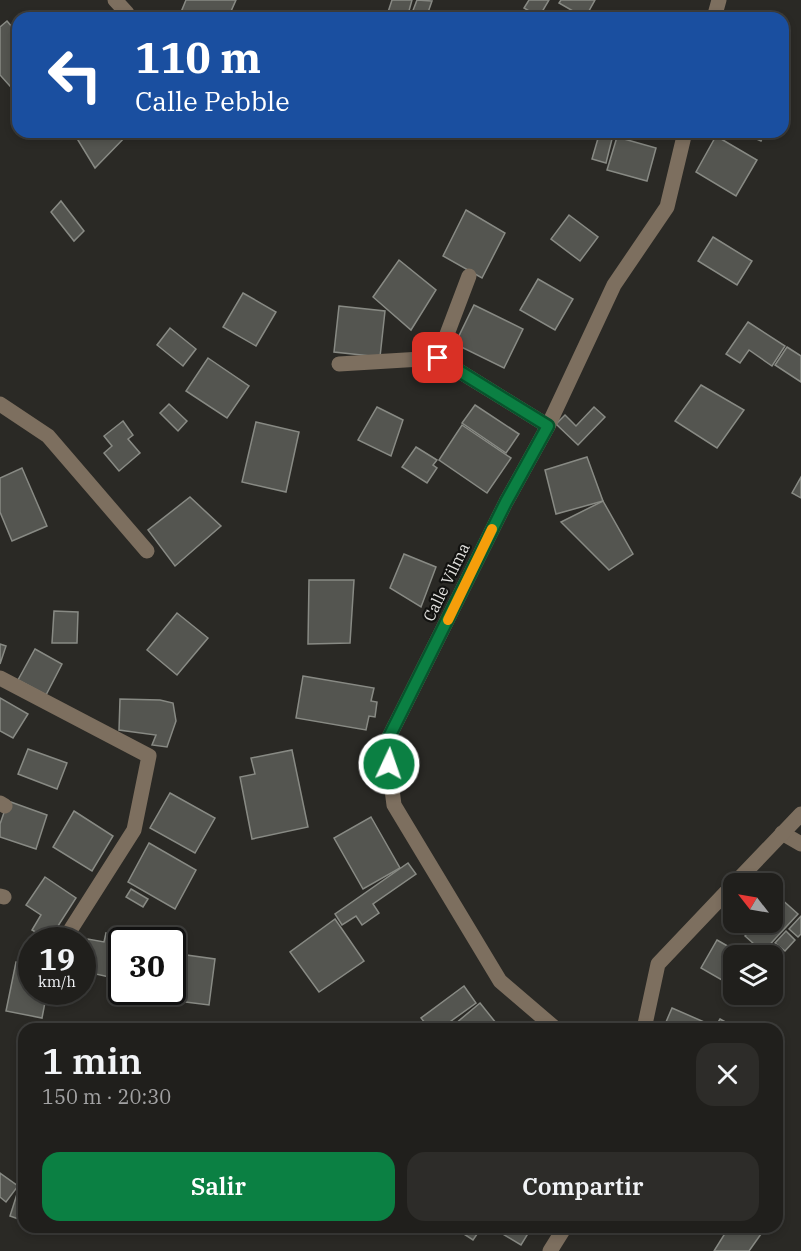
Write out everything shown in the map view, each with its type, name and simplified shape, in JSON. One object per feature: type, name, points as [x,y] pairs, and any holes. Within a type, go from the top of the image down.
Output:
[{"type":"street","points":[[115,0],[127,12]]},
{"type":"street","name":"Calle Vilma","points":[[549,1023],[500,981],[394,805],[386,743],[506,502],[548,426],[614,285],[666,207],[684,138]]},
{"type":"street","points":[[438,358],[469,276]]},
{"type":"street","points":[[339,364],[438,358],[548,426]]},
{"type":"street","points":[[0,404],[48,436],[147,551]]},
{"type":"street","points":[[0,678],[149,756],[134,830],[72,927]]},
{"type":"street","points":[[744,873],[801,814]]},
{"type":"street","points":[[782,833],[801,844]]},
{"type":"street","points":[[645,1023],[658,964],[723,896]]},
{"type":"street","points":[[550,1251],[561,1233]]},
{"type":"building","points":[[186,0],[236,0],[231,12],[181,12]]},
{"type":"building","points":[[392,0],[412,0],[409,12],[388,12]]},
{"type":"building","points":[[417,0],[432,1],[428,12],[412,12]]},
{"type":"building","points":[[529,0],[549,0],[542,12],[531,12],[524,8]]},
{"type":"building","points":[[561,0],[595,0],[588,12],[575,12],[559,3]]},
{"type":"building","points":[[7,21],[12,27],[12,88],[0,75],[0,27]]},
{"type":"building","points":[[77,138],[124,138],[95,168]]},
{"type":"building","points":[[598,138],[612,139],[606,163],[592,159]]},
{"type":"building","points":[[617,138],[656,148],[647,181],[607,170]]},
{"type":"building","points":[[715,138],[719,138],[757,160],[736,196],[696,172]]},
{"type":"building","points":[[61,201],[84,231],[74,241],[51,212]]},
{"type":"building","points":[[466,210],[505,233],[482,278],[443,256]]},
{"type":"building","points":[[569,215],[598,237],[580,261],[551,239]]},
{"type":"building","points":[[713,237],[752,261],[737,285],[698,261]]},
{"type":"building","points":[[399,260],[436,290],[411,330],[373,297]]},
{"type":"building","points":[[538,279],[573,299],[555,330],[520,310]]},
{"type":"building","points":[[243,293],[276,312],[256,346],[223,327]]},
{"type":"building","points":[[474,305],[523,329],[504,368],[455,344]]},
{"type":"building","points":[[339,306],[385,311],[380,357],[334,352]]},
{"type":"building","points":[[748,322],[785,346],[772,366],[749,350],[740,363],[726,354]]},
{"type":"building","points":[[170,328],[196,349],[183,366],[157,345]]},
{"type":"building","points":[[787,347],[801,356],[801,382],[775,365]]},
{"type":"building","points":[[208,358],[249,386],[227,418],[186,391]]},
{"type":"building","points":[[701,385],[744,410],[717,448],[675,421]]},
{"type":"building","points":[[169,404],[187,421],[178,431],[160,413]]},
{"type":"building","points":[[475,405],[519,434],[506,453],[462,423]]},
{"type":"building","points":[[377,407],[403,420],[391,456],[358,440]]},
{"type":"building","points":[[594,407],[605,417],[578,445],[556,424],[565,415],[576,426]]},
{"type":"building","points":[[123,421],[133,435],[128,439],[140,453],[119,471],[104,453],[112,446],[104,436]]},
{"type":"building","points":[[256,422],[299,432],[286,492],[242,482]]},
{"type":"building","points":[[462,425],[511,458],[487,493],[439,460]]},
{"type":"building","points":[[416,447],[437,460],[433,465],[437,468],[427,483],[402,467]]},
{"type":"building","points":[[587,457],[603,501],[556,514],[545,470]]},
{"type":"building","points":[[22,468],[47,526],[12,541],[0,512],[0,478]]},
{"type":"building","points":[[801,477],[801,498],[792,493]]},
{"type":"building","points":[[190,497],[221,526],[175,566],[148,530]]},
{"type":"building","points":[[603,501],[633,554],[609,570],[561,522]]},
{"type":"building","points":[[404,554],[436,567],[421,607],[390,588]]},
{"type":"building","points":[[309,580],[354,580],[350,643],[308,644]]},
{"type":"building","points":[[54,611],[78,612],[77,643],[52,643]]},
{"type":"building","points":[[177,613],[208,638],[177,675],[147,650]]},
{"type":"building","points":[[0,644],[6,646],[0,664]]},
{"type":"building","points":[[35,649],[62,664],[46,695],[18,680]]},
{"type":"building","points":[[303,676],[374,688],[371,701],[377,702],[375,717],[369,716],[366,730],[296,718]]},
{"type":"building","points":[[0,698],[28,714],[13,738],[0,731]]},
{"type":"building","points":[[120,699],[160,700],[173,703],[176,721],[167,747],[152,745],[156,735],[119,730]]},
{"type":"building","points":[[28,749],[67,763],[57,789],[18,774]]},
{"type":"building","points":[[292,750],[308,827],[252,839],[240,777],[255,774],[251,758]]},
{"type":"building","points":[[170,793],[215,818],[195,853],[150,828]]},
{"type":"building","points":[[8,801],[47,815],[36,849],[0,837],[0,824]]},
{"type":"building","points":[[74,811],[113,836],[92,871],[53,847]]},
{"type":"building","points":[[371,817],[400,868],[363,889],[334,838]]},
{"type":"building","points":[[149,843],[196,870],[175,909],[128,882]]},
{"type":"building","points":[[408,863],[416,874],[373,904],[379,913],[362,925],[356,916],[342,925],[335,914]]},
{"type":"building","points":[[45,877],[76,898],[57,927],[34,927],[41,915],[26,905]]},
{"type":"building","points":[[131,889],[148,899],[143,907],[126,897]]},
{"type":"building","points":[[783,901],[798,914],[783,930]]},
{"type":"building","points":[[801,916],[801,934],[798,937],[789,929]]},
{"type":"building","points":[[335,919],[364,961],[319,992],[290,952]]},
{"type":"building","points":[[786,931],[795,940],[785,951],[783,945],[775,943]]},
{"type":"building","points":[[106,933],[108,934],[108,977],[96,974],[96,940],[104,942]]},
{"type":"building","points":[[748,933],[780,933],[769,945],[755,945],[745,936]]},
{"type":"building","points":[[717,940],[726,945],[723,945],[723,981],[701,968]]},
{"type":"building","points":[[186,955],[215,959],[209,1005],[186,1002]]},
{"type":"building","points":[[16,962],[18,962],[18,1005],[44,1005],[42,1018],[6,1011]]},
{"type":"building","points":[[464,986],[476,1003],[448,1023],[425,1023],[421,1018]]},
{"type":"building","points":[[480,1003],[496,1023],[456,1023]]},
{"type":"building","points":[[672,1008],[706,1023],[666,1023]]},
{"type":"building","points":[[0,1173],[18,1186],[6,1202],[0,1197]]},
{"type":"building","points":[[18,1191],[18,1219],[10,1216]]},
{"type":"building","points":[[462,1233],[478,1233],[473,1240]]},
{"type":"building","points":[[501,1233],[528,1233],[521,1245]]},
{"type":"building","points":[[725,1233],[761,1234],[749,1251],[714,1251]]},
{"type":"slow traffic","points":[[448,620],[492,529]]},
{"type":"route","points":[[389,764],[386,743],[506,502],[548,426],[438,358]]}]
